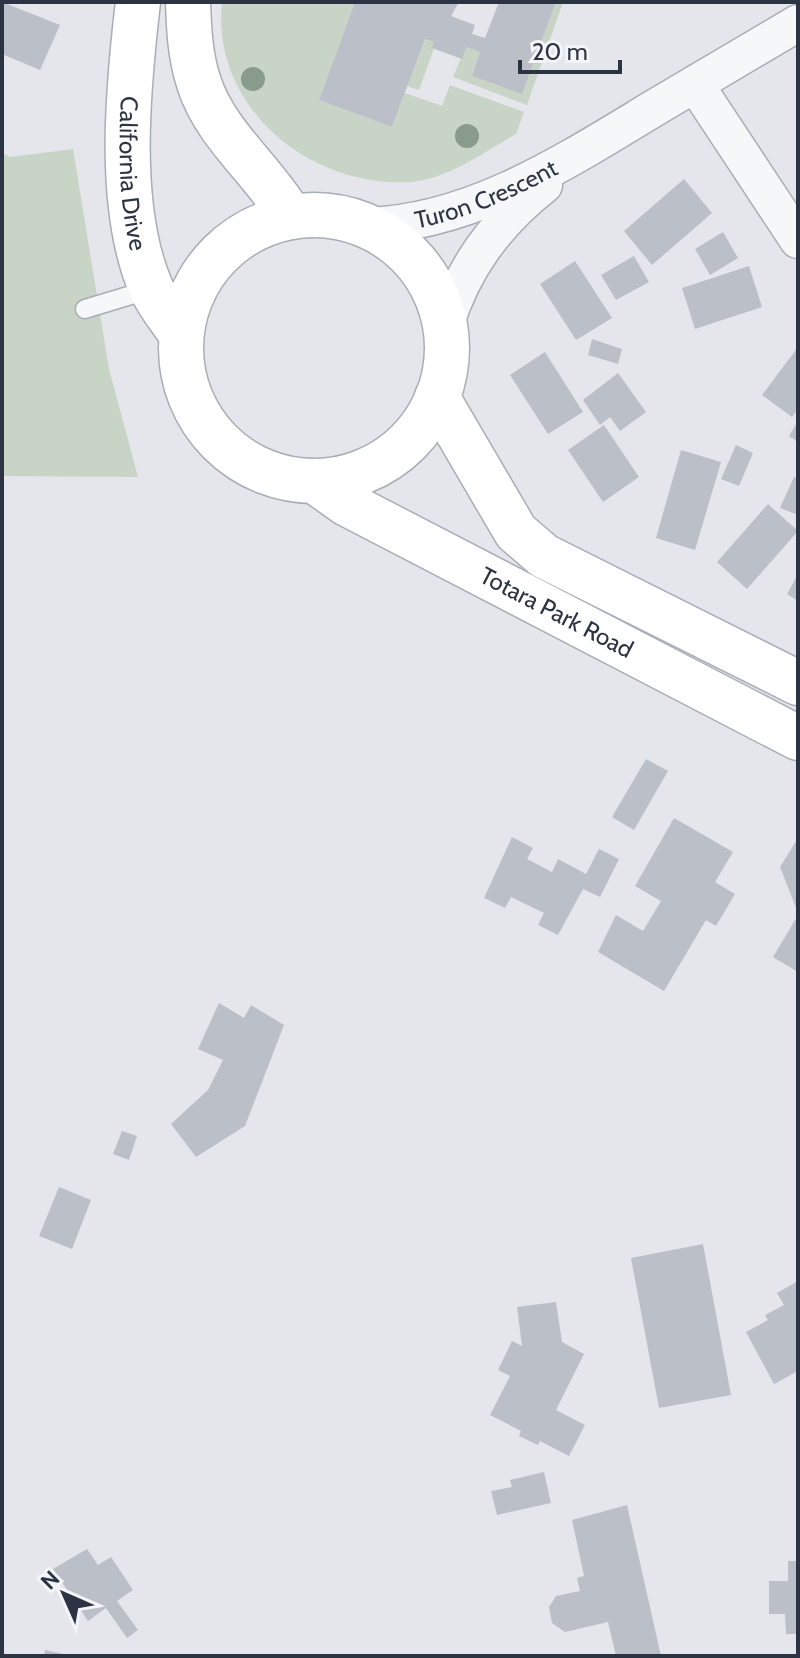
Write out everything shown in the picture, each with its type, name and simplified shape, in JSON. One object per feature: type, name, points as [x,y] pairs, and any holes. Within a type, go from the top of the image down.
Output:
[{"type":"street","name":"California Drive","points":[[138,2],[132,51],[130,172],[140,252],[151,289],[181,334]]},
{"type":"street","points":[[188,2],[189,42],[200,85],[218,120],[275,190],[291,217]]},
{"type":"street","name":"Turon Crescent","points":[[367,226],[426,220],[465,209],[599,142],[798,23]]},
{"type":"street","points":[[695,84],[798,240]]},
{"type":"street","name":"Turon Crescent","points":[[445,326],[456,289],[481,248],[533,194],[599,142]]},
{"type":"street","points":[[330,216],[367,226],[390,239],[426,277],[445,326],[444,374],[437,397],[422,425],[389,457],[347,477],[316,482],[284,478],[254,468],[227,449],[205,426],[190,398],[184,377],[181,334],[187,306],[217,257],[264,225],[291,217],[330,216]]},
{"type":"street","name":"Totara Park Road","points":[[437,397],[516,532],[544,556],[798,683]]},
{"type":"street","name":"Totara Park Road","points":[[316,482],[347,504],[798,738]]},
{"type":"lane","points":[[85,309],[151,289]]},
{"type":"green space","points":[[222,2],[355,2],[319,100],[392,127],[405,93],[442,106],[450,85],[524,112],[516,134],[465,164],[424,180],[373,180],[337,171],[304,156],[274,134],[250,107],[233,76],[223,40]]},
{"type":"green space","points":[[556,2],[563,2],[527,105],[453,77],[466,47],[480,52],[472,76],[522,94]]},
{"type":"green space","points":[[425,39],[434,42],[434,48],[419,90],[407,86]]},
{"type":"green space","points":[[73,149],[109,369],[138,477],[2,476],[2,153],[10,157]]},
{"type":"building","points":[[2,2],[60,25],[40,70],[2,54]]},
{"type":"building","points":[[355,2],[459,2],[451,16],[475,25],[472,34],[485,38],[499,2],[556,2],[522,94],[472,76],[480,52],[466,47],[462,59],[432,48],[434,42],[425,39],[392,127],[319,100]]},
{"type":"building","points":[[684,179],[712,213],[652,265],[624,231]]},
{"type":"building","points":[[723,232],[738,258],[710,275],[695,249]]},
{"type":"building","points":[[634,256],[649,282],[616,300],[601,275]]},
{"type":"building","points":[[575,261],[612,318],[576,340],[540,284]]},
{"type":"building","points":[[749,266],[762,307],[695,329],[682,288]]},
{"type":"building","points":[[592,339],[622,349],[618,364],[588,355]]},
{"type":"building","points":[[798,347],[798,409],[792,417],[762,395]]},
{"type":"building","points":[[545,352],[583,412],[548,434],[510,375]]},
{"type":"building","points":[[618,373],[646,412],[620,431],[610,417],[600,425],[583,400]]},
{"type":"building","points":[[798,421],[798,442],[789,436]]},
{"type":"building","points":[[604,425],[639,477],[603,502],[568,450]]},
{"type":"building","points":[[736,445],[753,453],[739,486],[721,479]]},
{"type":"building","points":[[681,450],[721,462],[695,550],[656,538]]},
{"type":"building","points":[[794,477],[798,479],[798,515],[780,508]]},
{"type":"building","points":[[768,504],[798,531],[747,589],[717,562]]},
{"type":"building","points":[[798,574],[798,601],[787,594]]},
{"type":"building","points":[[646,759],[668,771],[634,830],[612,817]]},
{"type":"building","points":[[674,818],[733,852],[715,882],[735,894],[716,926],[706,920],[664,991],[598,952],[616,915],[643,931],[661,901],[635,886]]},
{"type":"building","points":[[512,837],[533,848],[527,859],[552,872],[558,859],[586,874],[599,849],[619,859],[600,897],[583,889],[558,935],[538,925],[544,913],[511,897],[505,908],[484,898]]},
{"type":"building","points":[[798,838],[798,913],[780,867]]},
{"type":"building","points":[[798,915],[798,972],[773,957]]},
{"type":"building","points":[[219,1003],[244,1018],[251,1005],[284,1025],[245,1126],[196,1157],[171,1124],[208,1090],[223,1060],[198,1049]]},
{"type":"building","points":[[122,1131],[137,1136],[129,1160],[113,1154]]},
{"type":"building","points":[[59,1187],[91,1200],[72,1249],[39,1236]]},
{"type":"building","points":[[703,1244],[731,1395],[659,1408],[631,1258]]},
{"type":"building","points":[[798,1281],[798,1371],[774,1384],[746,1332],[768,1320],[765,1315],[784,1305],[777,1293]]},
{"type":"building","points":[[556,1302],[562,1342],[584,1354],[556,1410],[585,1425],[569,1456],[540,1441],[538,1445],[519,1436],[521,1431],[490,1415],[510,1376],[498,1370],[512,1341],[522,1346],[517,1307]]},
{"type":"building","points":[[544,1472],[551,1503],[497,1515],[491,1491],[512,1487],[510,1480]]},
{"type":"building","points":[[627,1505],[661,1656],[616,1656],[608,1622],[565,1632],[552,1623],[549,1607],[556,1596],[580,1591],[577,1578],[584,1576],[572,1520]]},
{"type":"building","points":[[87,1549],[98,1565],[111,1557],[133,1590],[117,1601],[138,1630],[127,1638],[106,1608],[88,1621],[53,1569]]},
{"type":"building","points":[[788,1561],[798,1561],[798,1634],[786,1634],[785,1614],[769,1614],[769,1581],[788,1581]]},
{"type":"building","points":[[45,1650],[68,1655],[68,1656],[44,1656]]}]
